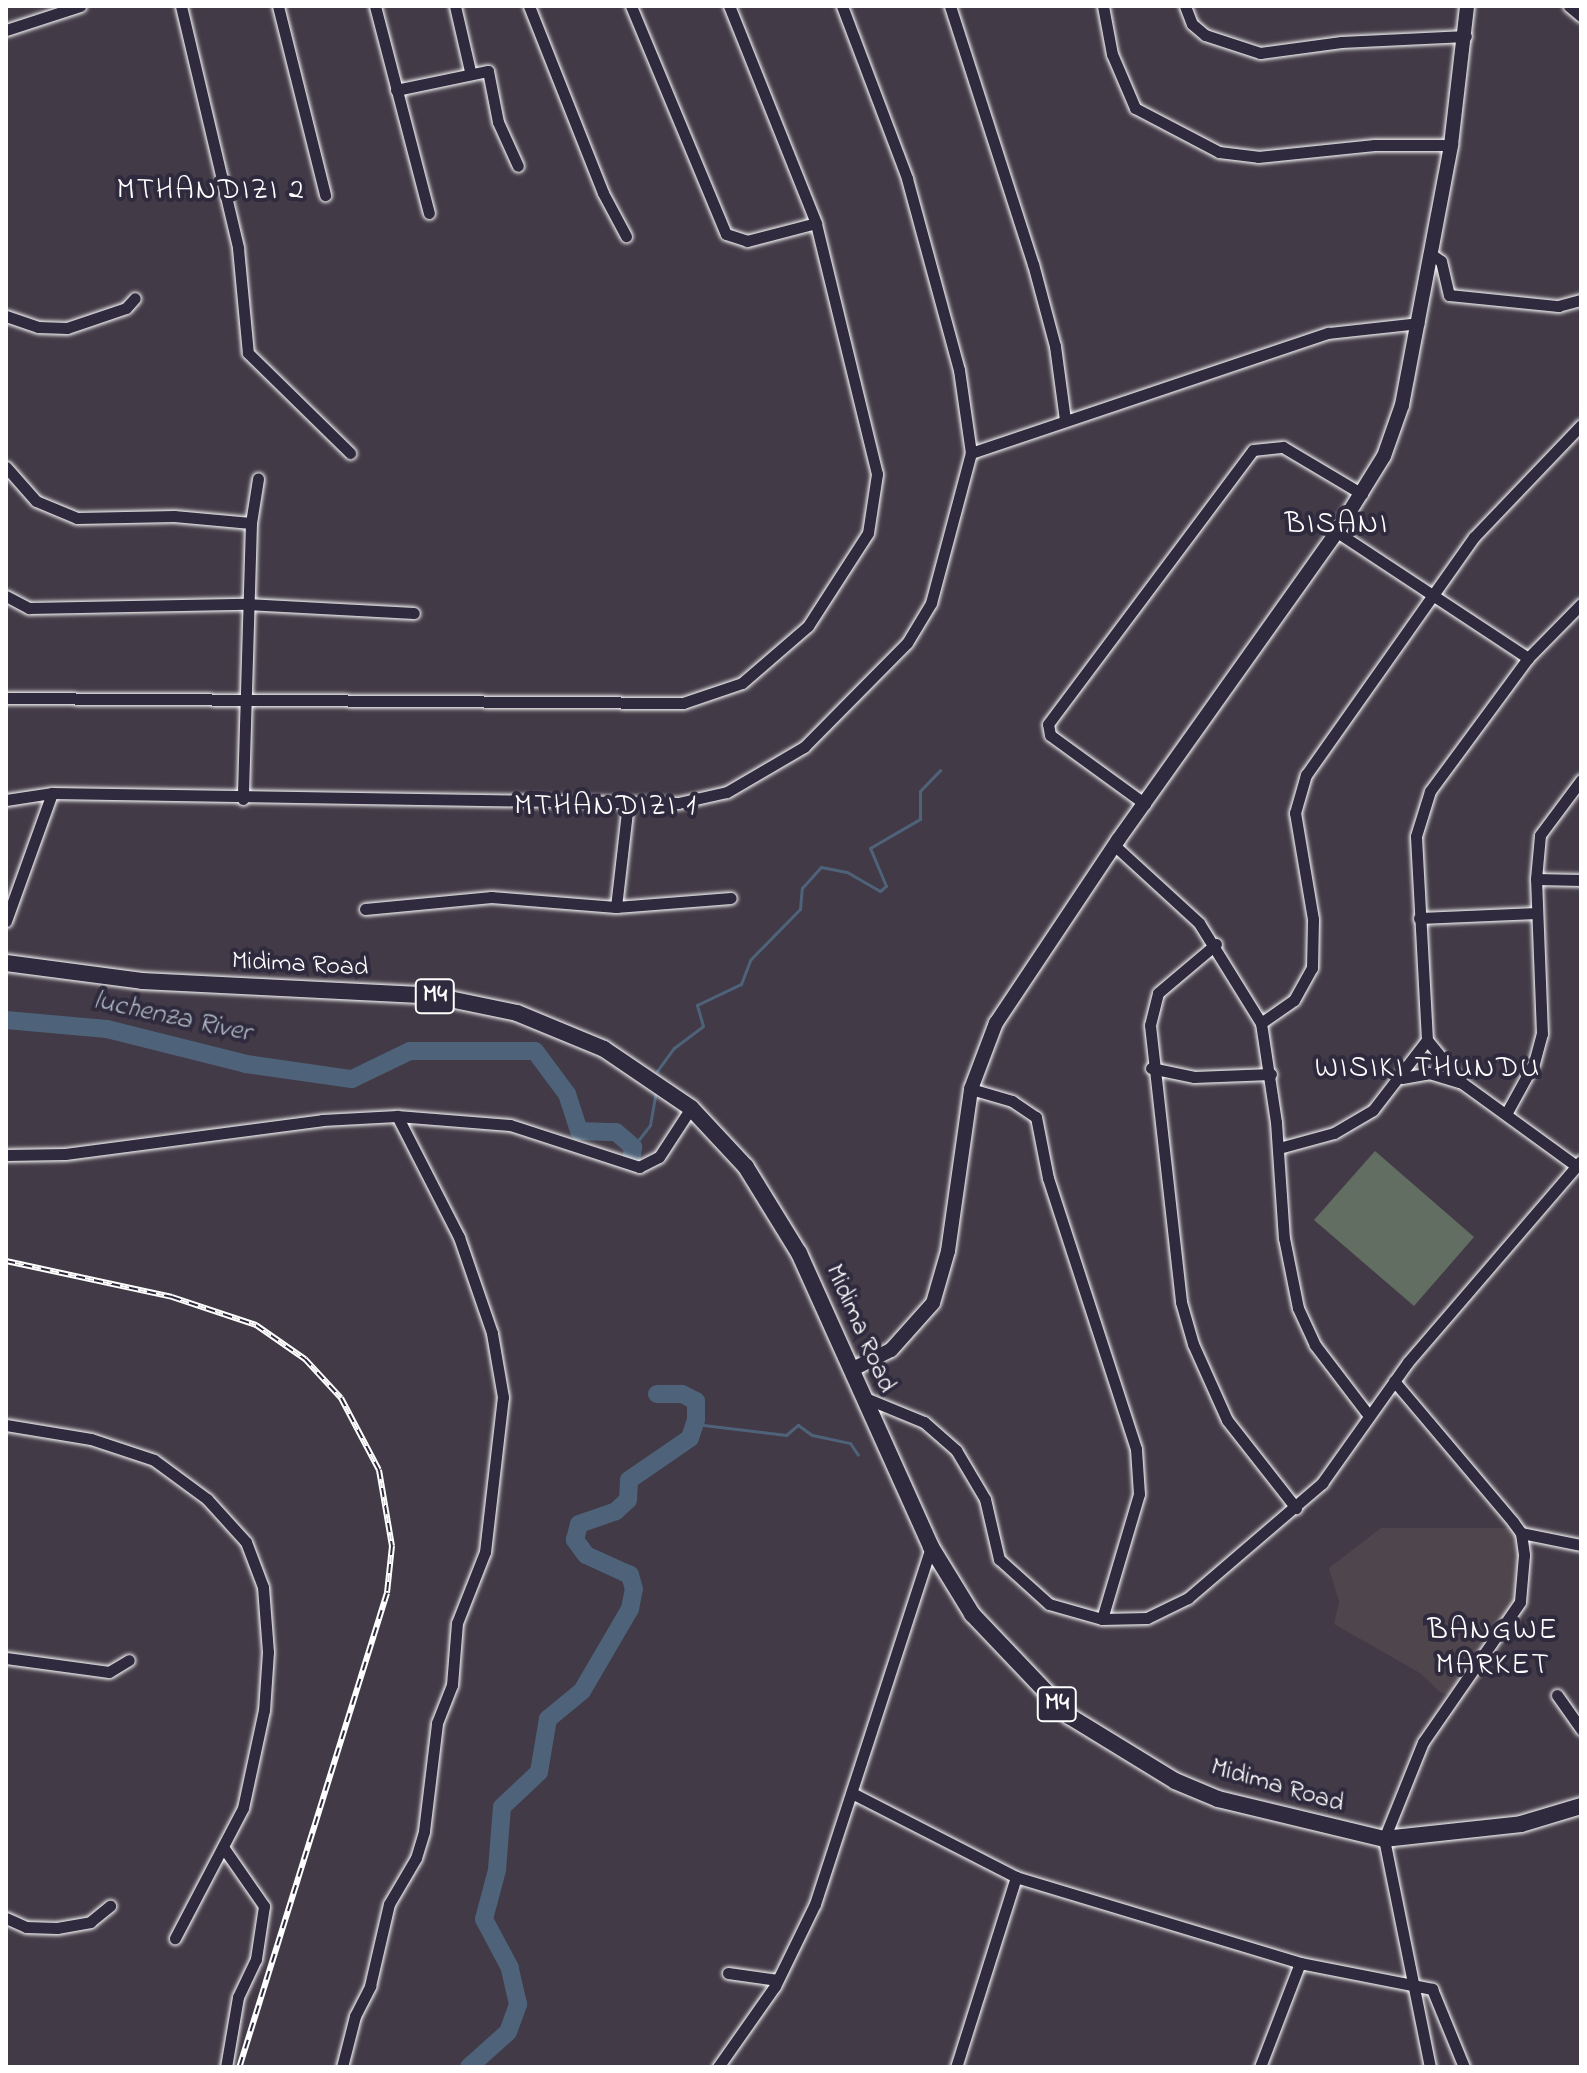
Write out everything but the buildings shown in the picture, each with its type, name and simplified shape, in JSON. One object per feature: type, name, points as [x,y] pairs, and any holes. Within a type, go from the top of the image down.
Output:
[{"type":"main road","name":"Midima Road","points":[[6,963],[142,981],[475,1002],[604,1049],[691,1108],[764,1193],[799,1253],[931,1547],[972,1614],[1069,1716],[1175,1781],[1218,1799],[1384,1839],[1521,1824],[1581,1806]]},
{"type":"street","points":[[6,30],[80,6]]},
{"type":"street","points":[[181,6],[238,248],[248,353],[350,453]]},
{"type":"street","points":[[278,6],[325,195]]},
{"type":"street","points":[[375,6],[429,213]]},
{"type":"street","points":[[455,6],[470,71]]},
{"type":"street","points":[[529,6],[603,193],[626,236]]},
{"type":"street","points":[[631,6],[726,234],[747,241],[816,223]]},
{"type":"street","points":[[6,698],[243,701],[442,699],[642,707],[709,697],[764,667],[808,626],[839,586],[868,533],[877,499],[877,474],[855,371],[816,223],[729,6]]},
{"type":"street","points":[[6,800],[52,793],[243,799],[628,803],[705,799],[778,766],[804,747],[907,643],[931,603],[971,453],[959,370],[907,178],[842,6]]},
{"type":"street","points":[[950,6],[1033,264],[1055,346],[1065,420]]},
{"type":"street","points":[[1103,6],[1112,54],[1135,108],[1219,152],[1258,157],[1374,145],[1451,145]]},
{"type":"street","points":[[1185,6],[1192,24],[1205,35],[1260,53],[1341,42],[1466,36]]},
{"type":"street","points":[[851,1370],[891,1350],[933,1303],[948,1251],[971,1089],[1002,1012],[1114,845],[1337,532],[1362,494],[1395,427],[1451,145],[1466,36],[1467,6]]},
{"type":"street","points":[[1569,6],[1581,16]]},
{"type":"street","points":[[396,90],[470,71],[491,75],[498,122],[518,166]]},
{"type":"street","points":[[1431,254],[1441,261],[1449,295],[1558,306],[1581,300]]},
{"type":"street","points":[[6,316],[38,327],[67,328],[126,308],[135,298]]},
{"type":"street","points":[[971,453],[1328,333],[1418,323]]},
{"type":"street","points":[[1261,1023],[1294,1000],[1312,968],[1313,919],[1296,826],[1299,787],[1474,537],[1581,425]]},
{"type":"street","points":[[1145,804],[1050,735],[1048,724],[1253,450],[1283,447],[1362,494]]},
{"type":"street","points":[[6,467],[36,501],[77,518],[174,516],[251,523]]},
{"type":"street","points":[[243,799],[246,604],[251,523],[258,479]]},
{"type":"street","points":[[1337,532],[1528,658]]},
{"type":"street","points":[[6,596],[29,608],[246,604],[414,613]]},
{"type":"street","points":[[862,1396],[924,1422],[956,1450],[985,1499],[999,1559],[1049,1604],[1102,1619],[1147,1618],[1188,1598],[1296,1508],[1337,1465],[1394,1381],[1578,1163],[1462,1083],[1427,1040],[1416,836],[1422,805],[1528,658],[1581,604]]},
{"type":"street","points":[[1506,1114],[1534,1063],[1542,1034],[1536,879],[1540,835],[1581,780]]},
{"type":"street","points":[[6,921],[52,793]]},
{"type":"street","points":[[616,907],[628,803]]},
{"type":"street","points":[[1114,845],[1181,902],[1216,944],[1261,1023],[1271,1074],[1279,1148],[1284,1238],[1298,1308],[1315,1345],[1369,1416]]},
{"type":"street","points":[[1536,879],[1581,880]]},
{"type":"street","points":[[365,909],[514,897],[616,907],[731,898]]},
{"type":"street","points":[[1419,918],[1537,913]]},
{"type":"street","points":[[1216,944],[1158,993],[1150,1025],[1151,1068],[1181,1302],[1193,1344],[1227,1420],[1296,1508]]},
{"type":"street","points":[[1279,1148],[1354,1123],[1402,1079],[1427,1040]]},
{"type":"street","points":[[1151,1068],[1194,1077],[1271,1074]]},
{"type":"street","points":[[1402,1079],[1429,1073],[1462,1083]]},
{"type":"street","points":[[971,1089],[1012,1101],[1036,1117],[1048,1178],[1136,1449],[1139,1494],[1102,1619]]},
{"type":"street","points":[[6,1155],[65,1154],[322,1120],[397,1116],[510,1125],[639,1167],[659,1157],[691,1108]]},
{"type":"street","points":[[342,2067],[355,2016],[370,1986],[389,1904],[416,1858],[427,1819],[437,1723],[452,1685],[457,1623],[485,1552],[503,1397],[492,1333],[459,1237],[397,1116]]},
{"type":"street","points":[[1394,1381],[1521,1533],[1581,1545]]},
{"type":"street","points":[[6,1425],[91,1439],[154,1460],[207,1499],[246,1542],[263,1587],[268,1652],[264,1710],[243,1808],[175,1938]]},
{"type":"street","points":[[1430,2067],[1384,1839],[1423,1742],[1520,1602],[1521,1533]]},
{"type":"street","points":[[718,2067],[778,1980],[815,1904],[931,1547]]},
{"type":"street","points":[[6,1658],[109,1672],[129,1660]]},
{"type":"street","points":[[1557,1695],[1581,1729]]},
{"type":"street","points":[[852,1793],[1016,1877],[1300,1963],[1432,1989],[1464,2067]]},
{"type":"street","points":[[223,1847],[264,1906],[256,1959],[238,1997],[226,2067]]},
{"type":"street","points":[[958,2066],[1016,1877]]},
{"type":"street","points":[[6,1918],[26,1927],[57,1928],[90,1922],[110,1906]]},
{"type":"street","points":[[1260,2067],[1300,1963]]},
{"type":"street","points":[[728,1973],[778,1980]]},
{"type":"shaded area","points":[[1381,1528],[1515,1528],[1527,1564],[1523,1602],[1483,1677],[1462,1699],[1440,1692],[1420,1673],[1334,1624],[1339,1602],[1329,1568]]},
{"type":"green space","points":[[1375,1151],[1474,1237],[1414,1306],[1314,1220]]},
{"type":"waterway","points":[[657,1071],[674,1048],[703,1026],[697,1005],[741,984],[750,960],[800,909],[802,888],[821,867],[847,872],[880,891],[886,886],[870,848],[920,819],[920,791],[940,770]]},
{"type":"waterway","name":"luchenza River","points":[[6,1020],[107,1029],[246,1064],[352,1079],[410,1051],[535,1051],[567,1094],[579,1131],[616,1132],[633,1147],[631,1162]]},
{"type":"waterway","points":[[633,1147],[650,1125],[656,1092]]},
{"type":"waterway","points":[[469,2067],[508,2032],[518,2004],[510,1968],[484,1919],[497,1870],[502,1807],[539,1772],[548,1719],[582,1691],[630,1609],[634,1589],[630,1575],[586,1555],[575,1540],[579,1524],[616,1511],[628,1500],[629,1480],[690,1438],[696,1420],[696,1401],[682,1394],[657,1394]]},
{"type":"waterway","points":[[695,1424],[786,1435],[798,1425],[812,1435],[850,1443],[858,1455]]},
{"type":"railway","points":[[6,1261],[172,1297],[256,1325],[305,1359],[341,1398],[379,1470],[392,1546],[387,1593],[239,2067]]},
{"type":"district","name":"MTHANDIZI 2","points":[[211,191]]},
{"type":"district","name":"BISANI","points":[[1337,525]]},
{"type":"district","name":"MTHANDIZI 1","points":[[606,807]]},
{"type":"district","name":"WISIKI THUNDU","points":[[1428,1069]]},
{"type":"district","name":"BANGWE MARKET","points":[[1493,1648]]}]
